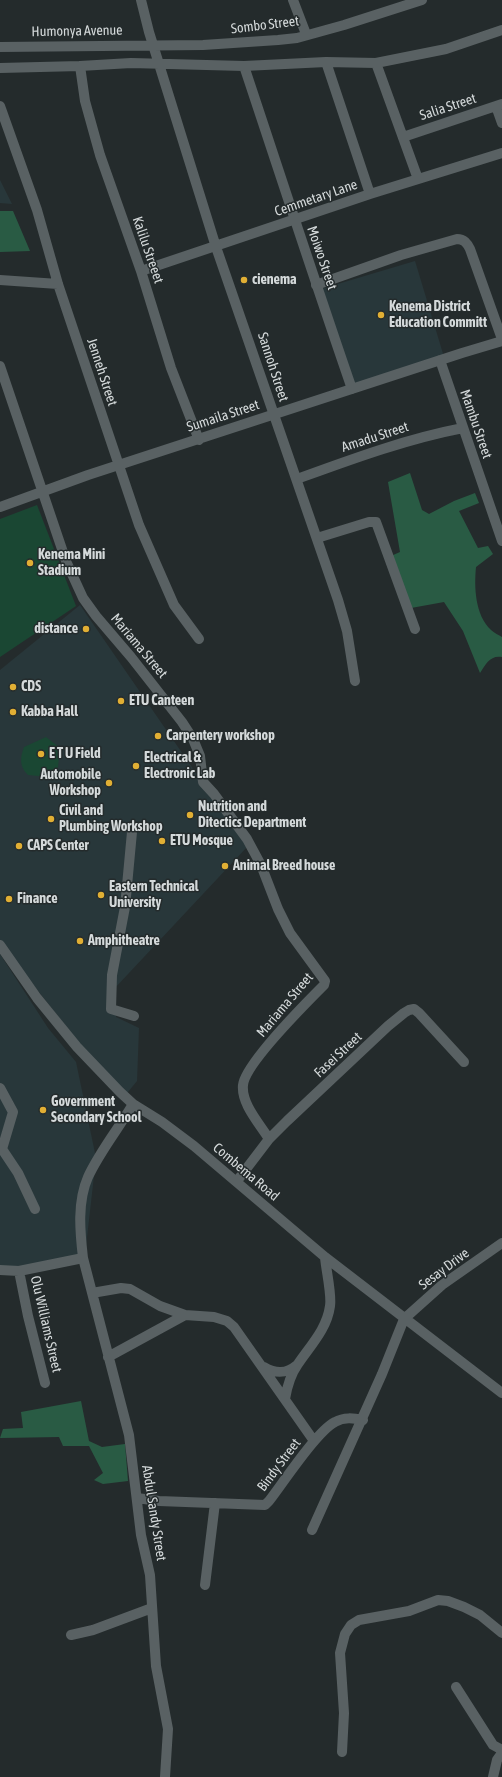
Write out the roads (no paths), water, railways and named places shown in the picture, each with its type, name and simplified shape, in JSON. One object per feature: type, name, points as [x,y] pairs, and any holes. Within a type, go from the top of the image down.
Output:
[{"type":"street","name":"Sannoh Street","points":[[141,0],[144,17],[216,247],[297,479],[347,631],[355,681]]},
{"type":"street","points":[[293,0],[306,34]]},
{"type":"street","name":"Sombo Street","points":[[154,45],[254,43],[290,39],[344,25],[422,0]]},
{"type":"street","points":[[0,68],[131,63],[244,66],[326,62],[376,63],[446,49],[502,30]]},
{"type":"street","name":"Humonya Avenue","points":[[0,47],[154,45]]},
{"type":"street","points":[[326,62],[370,194]]},
{"type":"street","points":[[376,63],[418,179]]},
{"type":"street","name":"Kalilu Streeet","points":[[80,66],[85,101],[92,128],[171,368],[199,440]]},
{"type":"street","name":"Moiwo Street","points":[[244,66],[286,191],[294,220],[352,389]]},
{"type":"street","points":[[499,105],[502,123]]},
{"type":"street","name":"Salia Street","points":[[403,137],[499,105]]},
{"type":"street","name":"Jenneh Street","points":[[0,106],[37,210],[58,284],[139,525],[174,605],[199,638]]},
{"type":"street","name":"Cemmetary Lane","points":[[140,271],[216,247],[370,194],[502,154]]},
{"type":"street","points":[[316,285],[402,255],[457,239],[462,239],[467,243],[470,249],[502,340]]},
{"type":"street","points":[[0,280],[58,284]]},
{"type":"street","name":"Sumaila Street","points":[[0,508],[119,465],[502,340]]},
{"type":"street","name":"Mambu Street","points":[[440,360],[502,541]]},
{"type":"street","name":"Mariama Street","points":[[0,366],[66,561],[83,598],[96,616],[163,697],[193,739],[200,756],[203,782],[214,794],[247,839],[261,865],[278,909],[290,933],[325,981],[324,985],[278,1034],[246,1074],[243,1086],[246,1102],[269,1139]]},
{"type":"street","name":"Amadu Street","points":[[297,479],[394,444],[463,428]]},
{"type":"street","points":[[317,538],[370,522],[376,522],[415,629]]},
{"type":"street","points":[[132,832],[125,907],[112,975],[111,1009],[134,1016]]},
{"type":"street","name":"Combema Road","points":[[0,945],[37,998],[77,1047],[97,1070],[133,1104],[162,1122],[237,1181],[325,1257],[502,1393]]},
{"type":"street","name":"Fasei Street","points":[[237,1181],[269,1139],[388,1026],[409,1010],[414,1009],[419,1013],[464,1062]]},
{"type":"street","points":[[0,1088],[13,1112],[2,1149],[18,1173],[35,1208]]},
{"type":"street","name":"Abdul Sandy Street","points":[[133,1104],[100,1155],[88,1178],[80,1216],[83,1258],[128,1434],[141,1535],[150,1575],[156,1666],[168,1730],[165,1777]]},
{"type":"street","name":"Sesay Drive","points":[[404,1319],[442,1285],[502,1243]]},
{"type":"street","points":[[262,1366],[272,1372],[281,1373],[290,1370],[297,1365],[308,1352],[328,1318],[331,1304],[325,1257]]},
{"type":"street","points":[[0,1270],[19,1271],[83,1258]]},
{"type":"street","name":"Olu Williams Street","points":[[19,1271],[44,1383]]},
{"type":"street","points":[[92,1292],[121,1288],[130,1289],[160,1306],[186,1315],[214,1317],[227,1321],[234,1327],[314,1441]]},
{"type":"street","points":[[108,1357],[186,1315]]},
{"type":"street","points":[[312,1530],[339,1467],[362,1420],[404,1319]]},
{"type":"street","points":[[285,1398],[287,1387],[297,1365]]},
{"type":"street","name":"Bindy Street","points":[[137,1498],[159,1501],[267,1504],[314,1441],[330,1425],[336,1421],[352,1418],[362,1420]]},
{"type":"street","points":[[205,1585],[215,1503]]},
{"type":"street","points":[[342,1752],[344,1713],[340,1653],[345,1634],[351,1625],[359,1620],[396,1614],[438,1600],[448,1601],[464,1607],[480,1616],[502,1633]]},
{"type":"street","points":[[71,1635],[93,1630],[152,1608]]},
{"type":"street","points":[[456,1688],[493,1745],[502,1751],[497,1760],[493,1777]]},
{"type":"place","name":"cienema","points":[[244,280]]},
{"type":"place","name":"Kenema District Education Committ","points":[[381,315]]},
{"type":"place","name":"Kenema Mini Stadium","points":[[30,563]]},
{"type":"place","name":"distance","points":[[86,629]]},
{"type":"place","name":"CDS","points":[[13,687]]},
{"type":"place","name":"ETU Canteen","points":[[121,701]]},
{"type":"place","name":"Kabba Hall","points":[[13,712]]},
{"type":"place","name":"Carpentery workshop","points":[[158,736]]},
{"type":"place","name":"E T U Field","points":[[41,754]]},
{"type":"place","name":"Electrical & Electronic Lab","points":[[136,766]]},
{"type":"place","name":"Automobile Workshop","points":[[109,783]]},
{"type":"place","name":"Nutrition and Ditectics Department","points":[[190,815]]},
{"type":"place","name":"Civil and Plumbing Workshop","points":[[51,819]]},
{"type":"place","name":"ETU Mosque","points":[[162,841]]},
{"type":"place","name":"CAPS Center","points":[[19,846]]},
{"type":"place","name":"Animal Breed house","points":[[225,866]]},
{"type":"place","name":"Eastern Technical University","points":[[101,895]]},
{"type":"place","name":"Finance","points":[[9,899]]},
{"type":"place","name":"Amphitheatre","points":[[80,941]]},
{"type":"place","name":"Government Secondary School","points":[[43,1110]]}]
